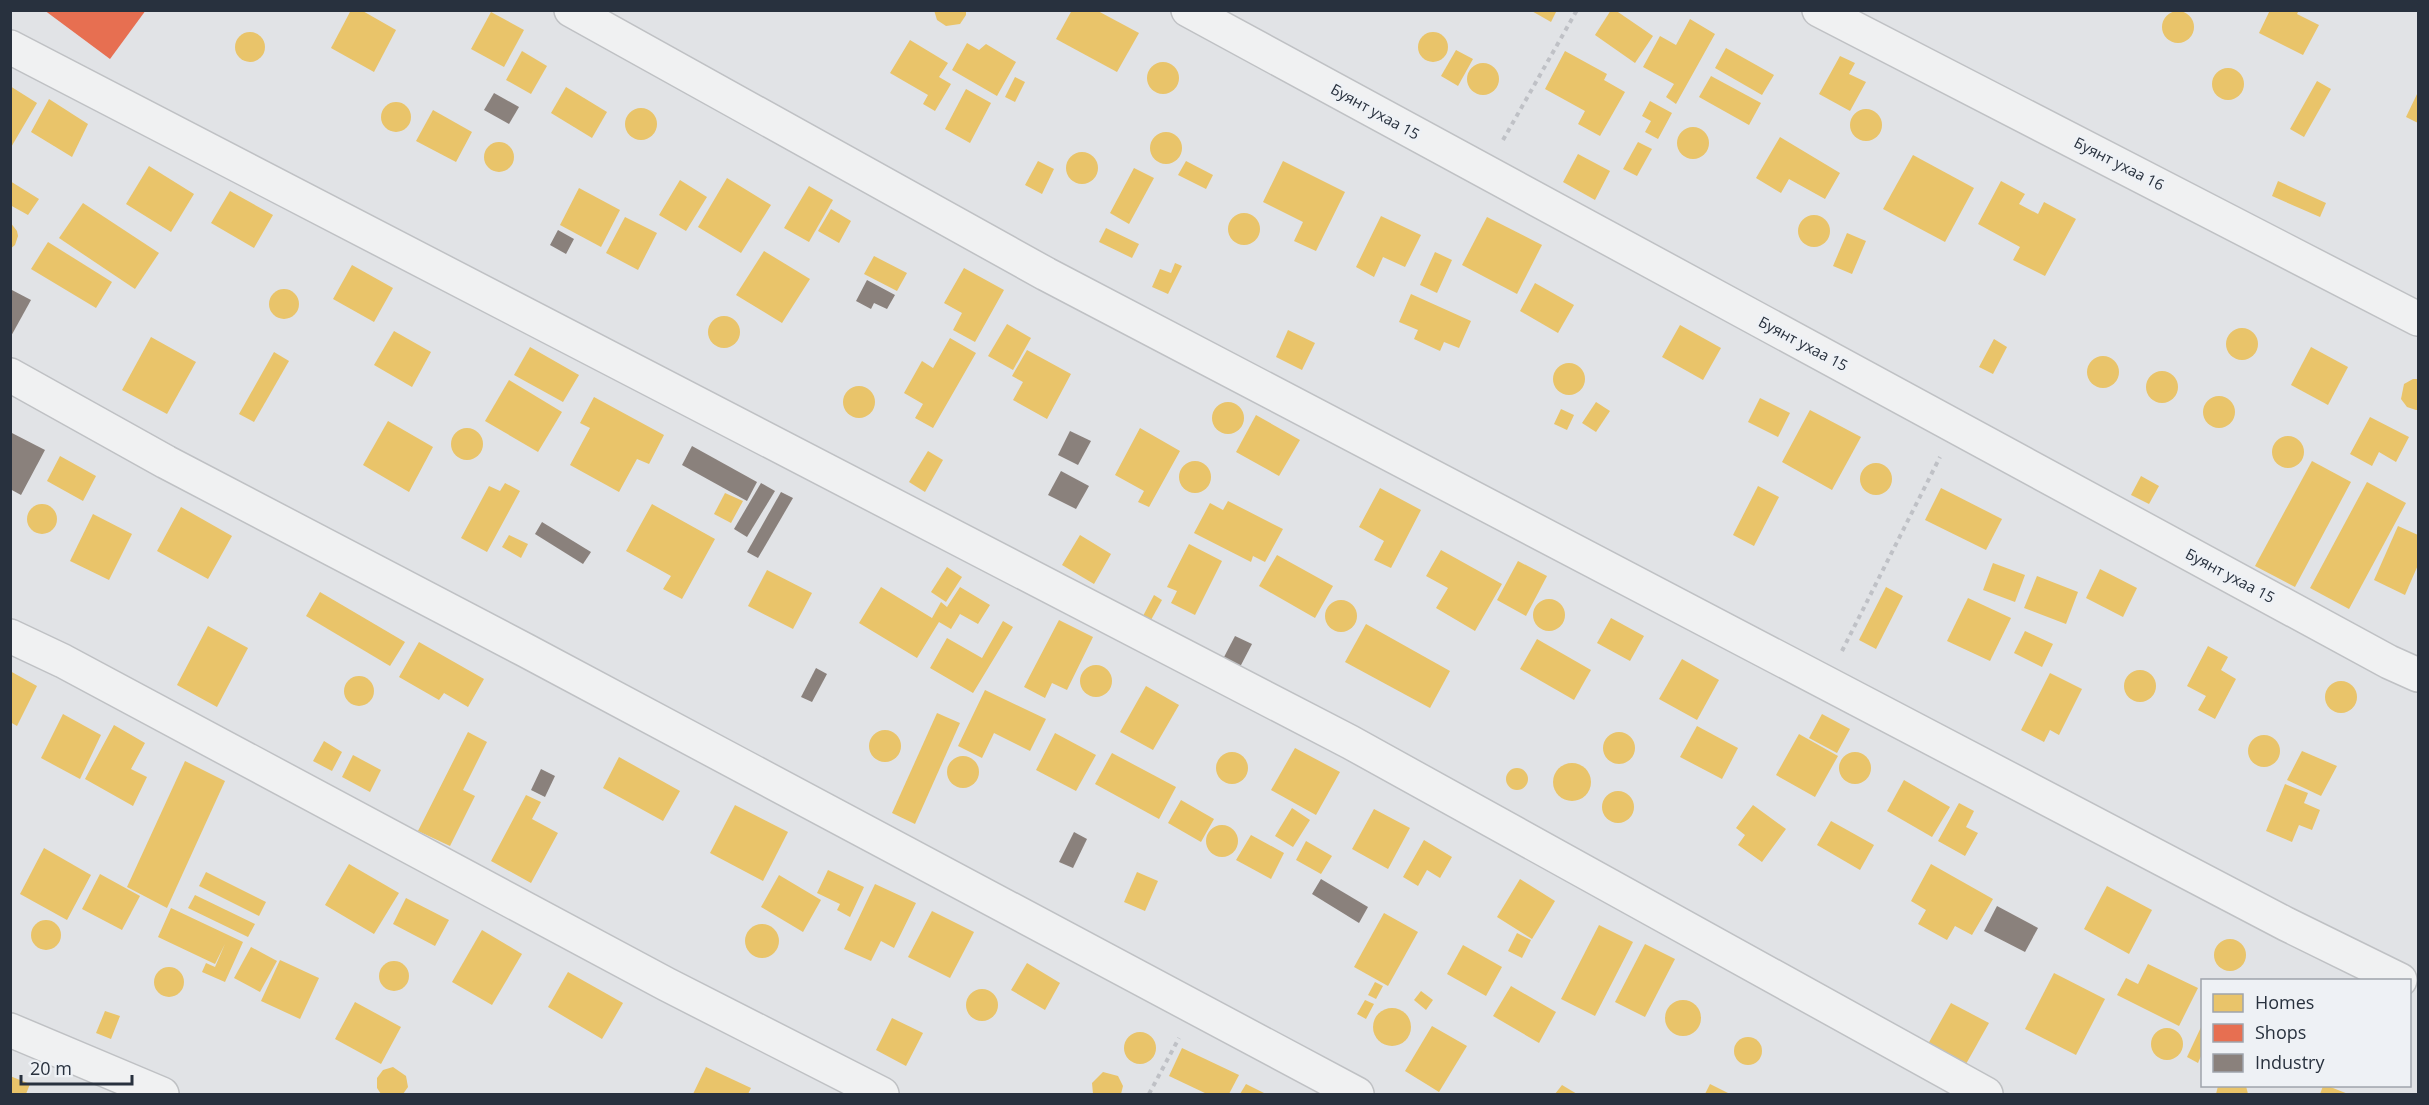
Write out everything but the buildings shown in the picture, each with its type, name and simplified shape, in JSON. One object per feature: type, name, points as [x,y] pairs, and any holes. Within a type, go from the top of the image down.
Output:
[{"type":"street","points":[[571,10],[1046,274],[2396,979]]},
{"type":"street","name":"Буянт ухаа 15","points":[[1188,10],[2389,662],[2418,675]]},
{"type":"street","name":"Буянт ухаа 16","points":[[1819,10],[2418,319]]},
{"type":"street","points":[[10,46],[1350,742],[1986,1095]]},
{"type":"street","points":[[10,375],[166,462],[525,650],[1357,1095]]},
{"type":"street","points":[[10,636],[63,661],[666,984],[882,1095]]},
{"type":"street","points":[[10,1030],[162,1095]]},
{"type":"path","points":[[1485,172],[1577,10]]},
{"type":"path","points":[[1826,682],[1955,427]]},
{"type":"path","points":[[1149,1095],[1194,1008]]}]
